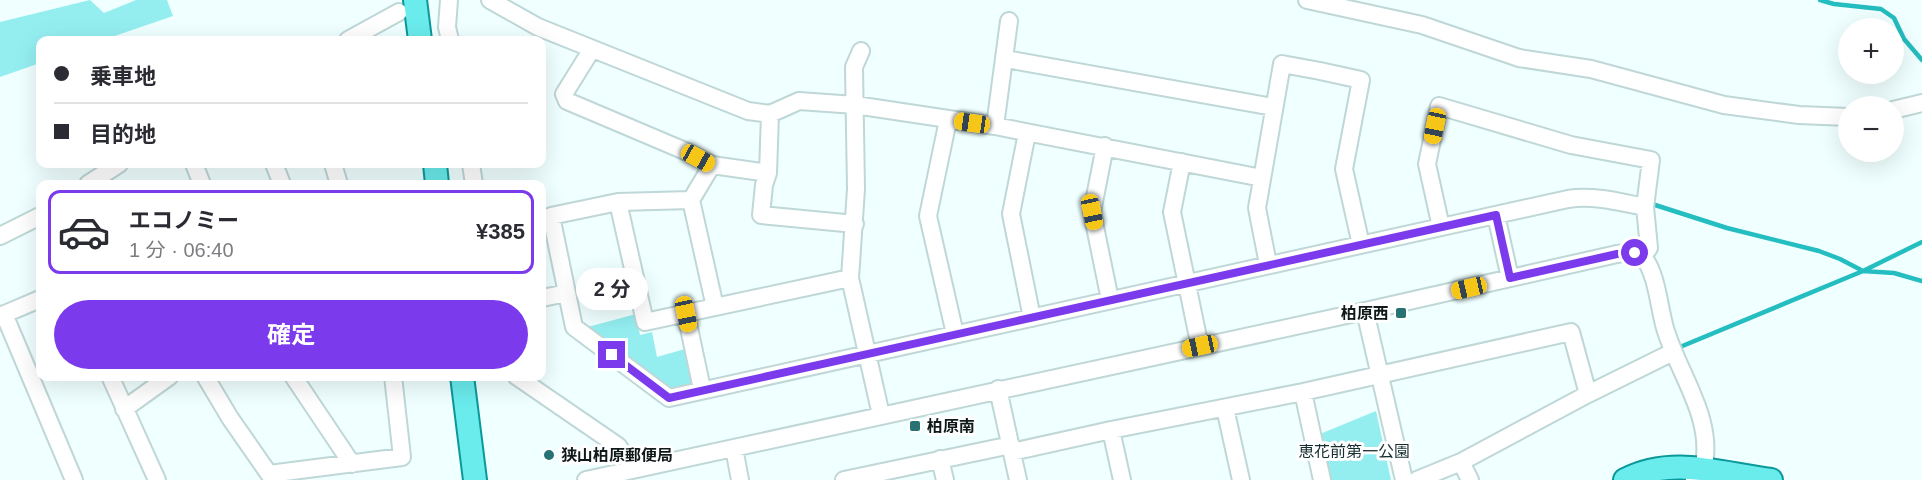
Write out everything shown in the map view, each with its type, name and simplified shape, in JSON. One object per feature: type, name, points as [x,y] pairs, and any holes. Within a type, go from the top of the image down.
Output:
[{"type":"main road","points":[[407,6],[418,36]]},
{"type":"main road","points":[[463,381],[476,480]]},
{"type":"main road","points":[[1624,480],[1653,470],[1677,467],[1699,474],[1771,480]]},
{"type":"street","points":[[448,0],[447,27],[449,36]]},
{"type":"street","points":[[490,0],[538,27],[748,111],[770,114],[799,101],[855,105],[995,126],[1262,178]]},
{"type":"street","points":[[1307,0],[1422,25],[1519,58],[1591,69],[1724,105],[1799,115],[1838,117]]},
{"type":"street","points":[[355,36],[407,6]]},
{"type":"street","points":[[995,126],[1006,59],[1009,21]]},
{"type":"street","points":[[592,49],[564,94],[567,101],[685,151],[712,165],[768,173]]},
{"type":"street","points":[[861,51],[854,67],[855,224],[850,278],[881,415]]},
{"type":"street","points":[[1006,59],[1273,108]]},
{"type":"street","points":[[1268,264],[1257,208],[1282,64],[1361,80],[1344,169],[1360,245]]},
{"type":"street","points":[[1904,107],[1922,103]]},
{"type":"street","points":[[1441,227],[1427,164],[1439,106],[1570,145],[1652,160],[1645,207],[1649,248],[1643,256]]},
{"type":"street","points":[[770,114],[768,173],[764,185],[761,215],[855,224]]},
{"type":"street","points":[[948,120],[928,216],[955,334]]},
{"type":"street","points":[[1027,133],[1011,214],[1032,318]]},
{"type":"street","points":[[1105,146],[1092,212],[1110,300]]},
{"type":"street","points":[[1182,162],[1172,212],[1200,346]]},
{"type":"street","points":[[712,165],[691,200],[715,307]]},
{"type":"street","points":[[94,180],[113,168]]},
{"type":"street","points":[[691,200],[618,202],[550,216],[574,327],[669,398],[1268,264],[1582,197],[1600,198],[1645,207]]},
{"type":"street","points":[[618,202],[645,322],[850,278]]},
{"type":"street","points":[[1496,215],[1510,278]]},
{"type":"street","points":[[0,236],[36,219]]},
{"type":"street","points":[[586,480],[1617,254],[1635,253],[1643,256],[1652,274],[1673,352],[1696,401],[1702,421],[1705,447],[1699,474]]},
{"type":"street","points":[[546,297],[567,293]]},
{"type":"street","points":[[36,301],[2,315],[74,480]]},
{"type":"street","points":[[1365,311],[1404,480]]},
{"type":"street","points":[[686,314],[702,389]]},
{"type":"street","points":[[844,480],[867,478],[940,459],[1225,408],[1571,332],[1588,394]]},
{"type":"street","points":[[1417,480],[1461,462],[1588,394],[1673,352]]},
{"type":"street","points":[[112,381],[157,480]]},
{"type":"street","points":[[124,409],[163,381]]},
{"type":"street","points":[[208,381],[230,418],[269,474],[402,457],[394,381]]},
{"type":"street","points":[[296,381],[352,464]]},
{"type":"street","points":[[523,381],[618,446],[634,470]]},
{"type":"street","points":[[998,389],[1018,480]]},
{"type":"street","points":[[1303,392],[1322,480]]},
{"type":"street","points":[[1225,408],[1241,480]]},
{"type":"street","points":[[1111,430],[1122,480]]},
{"type":"street","points":[[734,448],[740,480]]},
{"type":"street","points":[[940,459],[945,480]]},
{"type":"street","points":[[1461,462],[1470,480]]},
{"type":"green space","points":[[90,0],[104,13],[136,0],[167,0],[173,16],[115,36],[36,36],[36,64],[0,77],[0,22]]},
{"type":"green space","points":[[636,314],[640,335],[652,332],[657,357],[685,349],[692,384],[669,390],[584,328]]},
{"type":"green space","name":"恵花前第一公園","points":[[1376,411],[1391,480],[1329,480],[1320,434]]},
{"type":"waterway","points":[[1820,0],[1834,4],[1881,9],[1894,18],[1904,39],[1922,60]]},
{"type":"waterway","points":[[1652,204],[1727,228],[1819,251],[1863,271],[1894,273],[1922,281]]},
{"type":"waterway","points":[[1680,347],[1863,271],[1922,242]]},
{"type":"place","name":"柏原西","points":[[1401,313]]},
{"type":"place","name":"柏原南","points":[[915,426]]},
{"type":"place","name":"狭山柏原郵便局","points":[[549,455]]},
{"type":"route","points":[[612,355],[669,398],[1496,215],[1510,278],[1617,254],[1635,253]]}]
